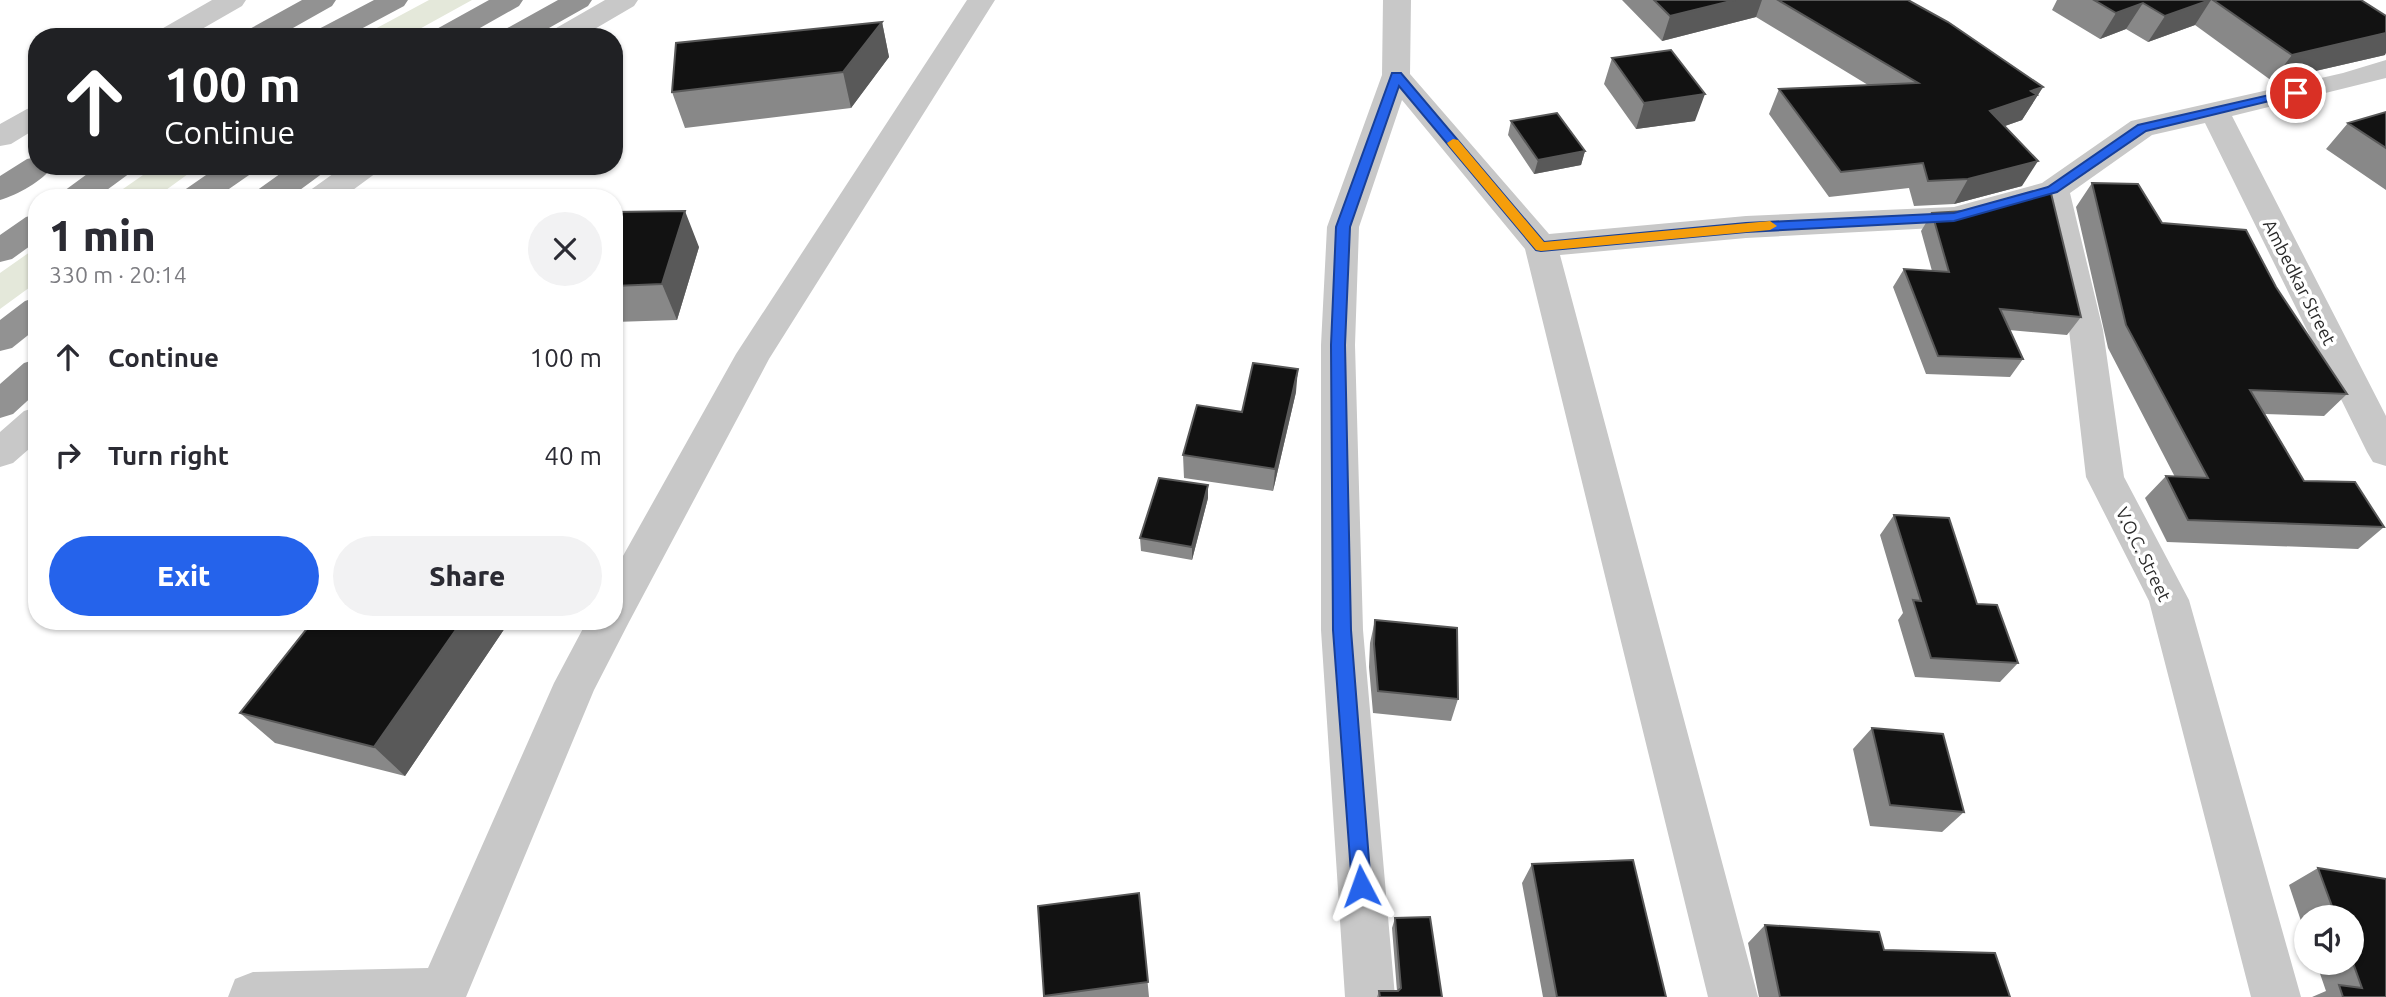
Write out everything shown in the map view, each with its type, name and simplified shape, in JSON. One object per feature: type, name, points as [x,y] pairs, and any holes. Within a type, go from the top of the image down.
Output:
[{"type":"highway","points":[[272,28],[322,0]]},
{"type":"highway","points":[[342,28],[394,0]]},
{"type":"highway","points":[[459,28],[509,0]]},
{"type":"highway","points":[[528,28],[578,0]]},
{"type":"highway","points":[[0,190],[28,172]]},
{"type":"highway","points":[[87,189],[107,175]]},
{"type":"highway","points":[[207,189],[228,175]]},
{"type":"highway","points":[[280,189],[299,175]]},
{"type":"highway","points":[[0,251],[28,231]]},
{"type":"highway","points":[[0,339],[28,316]]},
{"type":"highway","points":[[0,404],[28,380]]},
{"type":"street","points":[[184,28],[232,0]]},
{"type":"street","points":[[576,28],[624,0]]},
{"type":"street","points":[[623,594],[754,354],[981,0]]},
{"type":"street","points":[[1370,997],[1342,630],[1338,345],[1343,227],[1396,75],[1397,0]]},
{"type":"street","points":[[1541,246],[1746,227],[1954,217],[2053,190],[2142,128],[2350,80],[2386,69]]},
{"type":"street","points":[[1396,75],[1541,246],[1733,997]]},
{"type":"street","name":"Ambedkar Street","points":[[2214,111],[2386,452]]},
{"type":"street","points":[[0,137],[28,120]]},
{"type":"street","points":[[333,189],[352,175]]},
{"type":"street","name":"V.O.C. Street","points":[[2053,190],[2086,330],[2105,477],[2169,600],[2276,997]]},
{"type":"street","points":[[0,453],[28,429]]},
{"type":"street","points":[[253,997],[442,995],[575,683],[604,630]]},
{"type":"shaded area","points":[[429,0],[472,0],[421,28],[377,28]]},
{"type":"shaded area","points":[[143,175],[187,175],[167,189],[123,189]]},
{"type":"shaded area","points":[[28,253],[28,289],[0,309],[0,273]]},
{"type":"building","points":[[1654,0],[1735,0],[1670,16]]},
{"type":"building","points":[[1778,0],[1908,0],[1948,22],[2043,87],[2031,91],[2037,95],[1990,111],[2038,161],[1968,179],[1928,181],[1923,163],[1841,172],[1779,89],[1918,83]]},
{"type":"building","points":[[2094,0],[2210,0],[2165,16],[2143,3],[2116,13]]},
{"type":"building","points":[[2213,0],[2361,0],[2386,16],[2386,33],[2292,55]]},
{"type":"building","points":[[882,22],[843,72],[672,92],[676,43]]},
{"type":"building","points":[[1671,50],[1705,94],[1644,103],[1612,58]]},
{"type":"building","points":[[2386,112],[2386,148],[2348,123]]},
{"type":"building","points":[[1557,113],[1585,151],[1538,160],[1511,121]]},
{"type":"building","points":[[2092,183],[2138,184],[2162,223],[2246,230],[2276,287],[2347,394],[2250,390],[2304,481],[2355,482],[2384,527],[2188,520],[2166,476],[2208,478],[2126,325]]},
{"type":"building","points":[[2050,189],[2081,317],[2000,309],[2023,359],[1938,356],[1904,269],[1949,272],[1932,213],[1966,211]]},
{"type":"building","points":[[685,211],[662,284],[623,286],[623,212]]},
{"type":"building","points":[[1253,363],[1298,369],[1275,469],[1183,455],[1197,405],[1242,412]]},
{"type":"building","points":[[1159,478],[1208,485],[1192,547],[1140,538]]},
{"type":"building","points":[[1894,515],[1949,518],[1977,604],[1997,605],[2018,663],[1931,658],[1913,600],[1921,601]]},
{"type":"building","points":[[1375,620],[1457,628],[1458,699],[1378,691]]},
{"type":"building","points":[[306,630],[456,630],[374,747],[240,713]]},
{"type":"building","points":[[1872,728],[1943,734],[1964,812],[1890,805]]},
{"type":"building","points":[[1633,860],[1666,997],[1557,997],[1532,864]]},
{"type":"building","points":[[2318,868],[2386,879],[2386,997],[2343,997],[2339,985],[2362,988],[2357,975],[2364,975],[2364,905],[2332,905]]},
{"type":"building","points":[[1139,893],[1148,982],[1044,996],[1038,906]]},
{"type":"building","points":[[1430,917],[1442,997],[1380,997],[1379,991],[1398,991],[1401,988],[1395,918]]},
{"type":"building","points":[[1765,925],[1879,932],[1884,950],[1995,953],[2010,997],[1780,997]]},
{"type":"slow traffic","points":[[1453,143],[1541,246],[1770,226]]},
{"type":"route","points":[[1361,886],[1342,630],[1338,345],[1343,227],[1396,75],[1541,246],[1746,227],[1954,217],[2053,190],[2142,128],[2296,93]]}]
